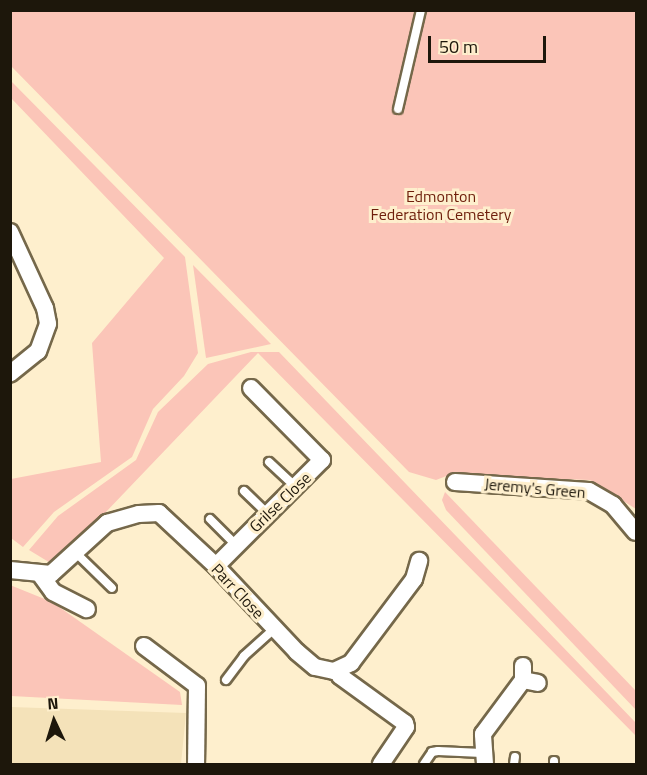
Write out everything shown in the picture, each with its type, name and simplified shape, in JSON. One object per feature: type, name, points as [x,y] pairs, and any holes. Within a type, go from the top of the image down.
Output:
[{"type":"street","points":[[10,232],[45,308],[48,324],[38,351],[10,374]]},
{"type":"street","name":"Grilse Close","points":[[216,566],[296,487],[322,457],[252,388]]},
{"type":"street","name":"Jeremy's Green","points":[[455,482],[589,491],[613,505],[636,532]]},
{"type":"street","name":"Parr Close","points":[[40,574],[51,574],[107,523],[153,512],[165,517],[315,667],[338,670]]},
{"type":"street","points":[[381,765],[406,727],[405,723],[340,676],[338,670],[351,663],[421,579],[419,561]]},
{"type":"street","points":[[10,570],[40,574],[53,592],[87,609]]},
{"type":"street","points":[[144,646],[198,686],[196,765]]},
{"type":"street","points":[[483,759],[486,726],[528,676]]},
{"type":"lane","points":[[398,109],[421,10]]},
{"type":"lane","points":[[269,462],[296,487]]},
{"type":"lane","points":[[244,491],[268,514]]},
{"type":"lane","points":[[210,519],[236,545]]},
{"type":"lane","points":[[76,553],[112,588]]},
{"type":"lane","points":[[226,680],[244,656],[274,628]]},
{"type":"lane","points":[[424,765],[432,752],[438,750],[483,759]]},
{"type":"shaded area","points":[[11,707],[186,713],[181,764],[11,764]]},
{"type":"green space","name":"Edmonton Federation Cemetery","points":[[10,11],[636,11],[636,509],[590,480],[449,475],[436,480],[409,472],[11,66]]},
{"type":"green space","points":[[10,80],[185,257],[198,353],[184,376],[153,409],[132,457],[54,512],[23,547],[11,538],[11,479],[101,462],[92,343],[164,258],[11,98]]},
{"type":"green space","points":[[193,265],[271,344],[206,358]]},
{"type":"green space","points":[[251,352],[279,352],[636,723],[636,736],[258,353],[61,559],[52,564],[29,550],[58,516],[136,460],[158,412],[208,364]]},
{"type":"green space","points":[[445,492],[636,691],[636,710],[446,510],[442,500]]},
{"type":"green space","points":[[10,585],[52,602],[180,692],[182,705],[11,696]]}]
